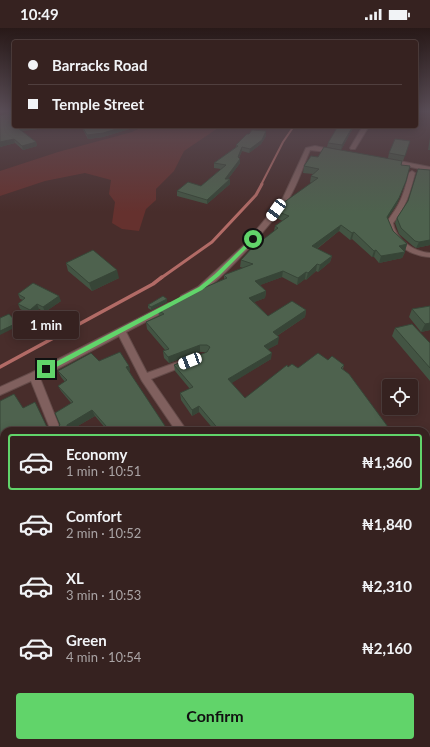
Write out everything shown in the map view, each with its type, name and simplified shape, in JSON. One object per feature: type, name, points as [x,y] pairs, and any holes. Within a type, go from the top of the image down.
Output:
[{"type":"street","points":[[353,148],[355,145]]},
{"type":"street","points":[[0,391],[34,376],[201,289],[246,248],[286,198],[308,149],[315,148],[359,156]]},
{"type":"street","points":[[380,159],[430,169]]},
{"type":"street","points":[[412,173],[405,200],[398,213],[389,223],[389,228],[393,234],[412,251],[419,254],[430,255]]},
{"type":"street","points":[[121,331],[145,378],[179,427]]},
{"type":"street","points":[[145,378],[197,358]]},
{"type":"street","points":[[34,376],[54,427]]},
{"type":"shaded area","points":[[86,145],[194,145],[184,151],[174,171],[156,189],[156,200],[146,209],[139,231],[122,229],[112,223],[115,202],[109,194],[111,180],[85,173],[45,181],[0,196],[0,171]]},
{"type":"building","points":[[236,145],[256,145],[250,149],[242,147],[238,157],[240,159],[225,179],[230,179],[207,200],[177,191],[188,182],[201,186],[226,165],[214,163],[238,146]]},
{"type":"building","points":[[393,145],[409,145],[405,156],[389,153]]},
{"type":"building","points":[[324,147],[402,161],[401,165],[410,166],[399,198],[387,217],[393,231],[407,244],[399,246],[405,252],[381,256],[354,232],[352,233],[341,225],[312,246],[332,256],[320,265],[317,264],[308,273],[306,272],[298,278],[283,271],[255,281],[266,291],[249,298],[268,316],[292,301],[306,310],[273,332],[279,337],[264,346],[272,353],[228,379],[245,398],[287,365],[288,367],[292,364],[298,368],[318,353],[328,360],[332,356],[344,365],[341,368],[349,374],[388,427],[217,427],[199,406],[192,410],[180,393],[193,387],[174,365],[207,352],[210,347],[207,345],[200,345],[168,357],[163,351],[169,349],[146,322],[164,314],[158,310],[182,297],[227,278],[224,275],[253,264],[241,260],[252,248],[278,228],[275,226],[289,216],[276,211],[283,203],[318,178],[311,176],[319,169],[304,166],[311,156],[318,157]]},
{"type":"building","points":[[418,169],[430,170],[430,240],[419,242],[415,241],[401,228],[397,218],[408,201]]},
{"type":"building","points":[[93,250],[117,270],[89,283],[66,263]]},
{"type":"building","points":[[33,283],[59,296],[43,307],[37,304],[30,310],[18,304],[25,298],[18,294]]},
{"type":"building","points":[[163,296],[167,299],[151,307],[148,305]]},
{"type":"building","points":[[430,306],[430,323],[425,324],[412,309]]},
{"type":"building","points":[[9,314],[17,323],[0,331],[0,318]]},
{"type":"building","points":[[412,324],[430,343],[430,368],[395,328]]},
{"type":"building","points":[[120,352],[129,366],[126,367],[165,427],[106,427],[92,410],[67,425],[67,427],[58,427],[60,425],[55,413],[73,402],[58,386],[67,380],[58,371],[91,353],[99,361]]},
{"type":"building","points":[[14,394],[23,408],[35,402],[47,427],[0,427],[0,401]]},
{"type":"waterway","points":[[261,185],[282,145]]},
{"type":"waterway","points":[[161,278],[212,242],[256,195],[262,184]]},
{"type":"waterway","points":[[0,367],[153,284],[162,277]]},
{"type":"route","points":[[46,369],[201,289],[246,248],[253,239]]}]
